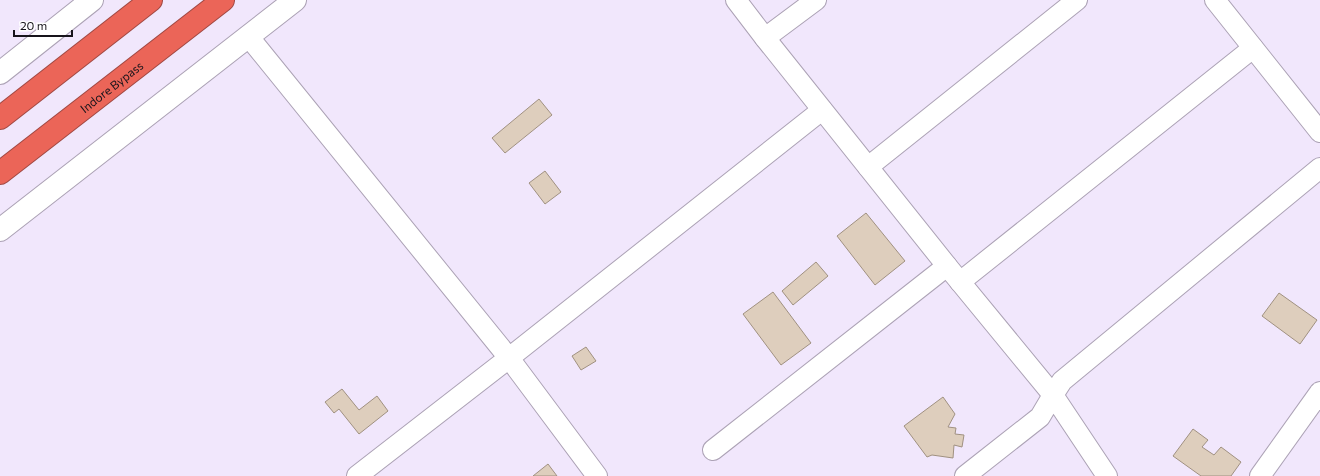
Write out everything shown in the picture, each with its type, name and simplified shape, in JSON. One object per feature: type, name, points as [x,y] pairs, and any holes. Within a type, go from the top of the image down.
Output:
[{"type":"highway","points":[[0,118],[151,0]]},
{"type":"highway","name":"Indore Bypass","points":[[0,173],[223,0]]},
{"type":"street","points":[[0,73],[92,0]]},
{"type":"street","points":[[0,230],[295,0]]},
{"type":"street","points":[[736,0],[868,168],[1053,395],[1107,476]]},
{"type":"street","points":[[765,38],[816,0]]},
{"type":"street","points":[[868,168],[1077,0]]},
{"type":"street","points":[[1216,0],[1320,132]]},
{"type":"street","points":[[248,36],[509,358],[597,476]]},
{"type":"street","points":[[960,282],[1253,48]]},
{"type":"street","points":[[357,476],[509,358],[822,110]]},
{"type":"street","points":[[965,476],[1040,417],[1062,381],[1320,168]]},
{"type":"street","points":[[713,450],[947,266]]},
{"type":"street","points":[[1260,476],[1320,392]]},
{"type":"building","points":[[539,99],[552,115],[505,153],[492,138]]},
{"type":"building","points":[[545,171],[561,192],[545,204],[529,183]]},
{"type":"building","points":[[866,213],[905,261],[875,285],[837,236]]},
{"type":"building","points":[[816,262],[828,276],[793,305],[782,291]]},
{"type":"building","points":[[773,292],[811,343],[781,365],[743,314]]},
{"type":"building","points":[[1279,293],[1317,320],[1300,344],[1262,316]]},
{"type":"building","points":[[586,347],[596,361],[581,370],[572,356]]},
{"type":"building","points":[[342,389],[359,410],[377,396],[388,411],[359,434],[339,409],[334,413],[325,402]]},
{"type":"building","points":[[943,397],[955,414],[948,427],[956,428],[955,434],[964,435],[962,447],[954,445],[953,458],[932,455],[927,457],[904,426]]},
{"type":"building","points":[[1193,429],[1208,440],[1202,447],[1214,455],[1221,447],[1241,462],[1231,476],[1201,476],[1173,456]]},
{"type":"building","points":[[548,464],[557,476],[533,476]]}]
